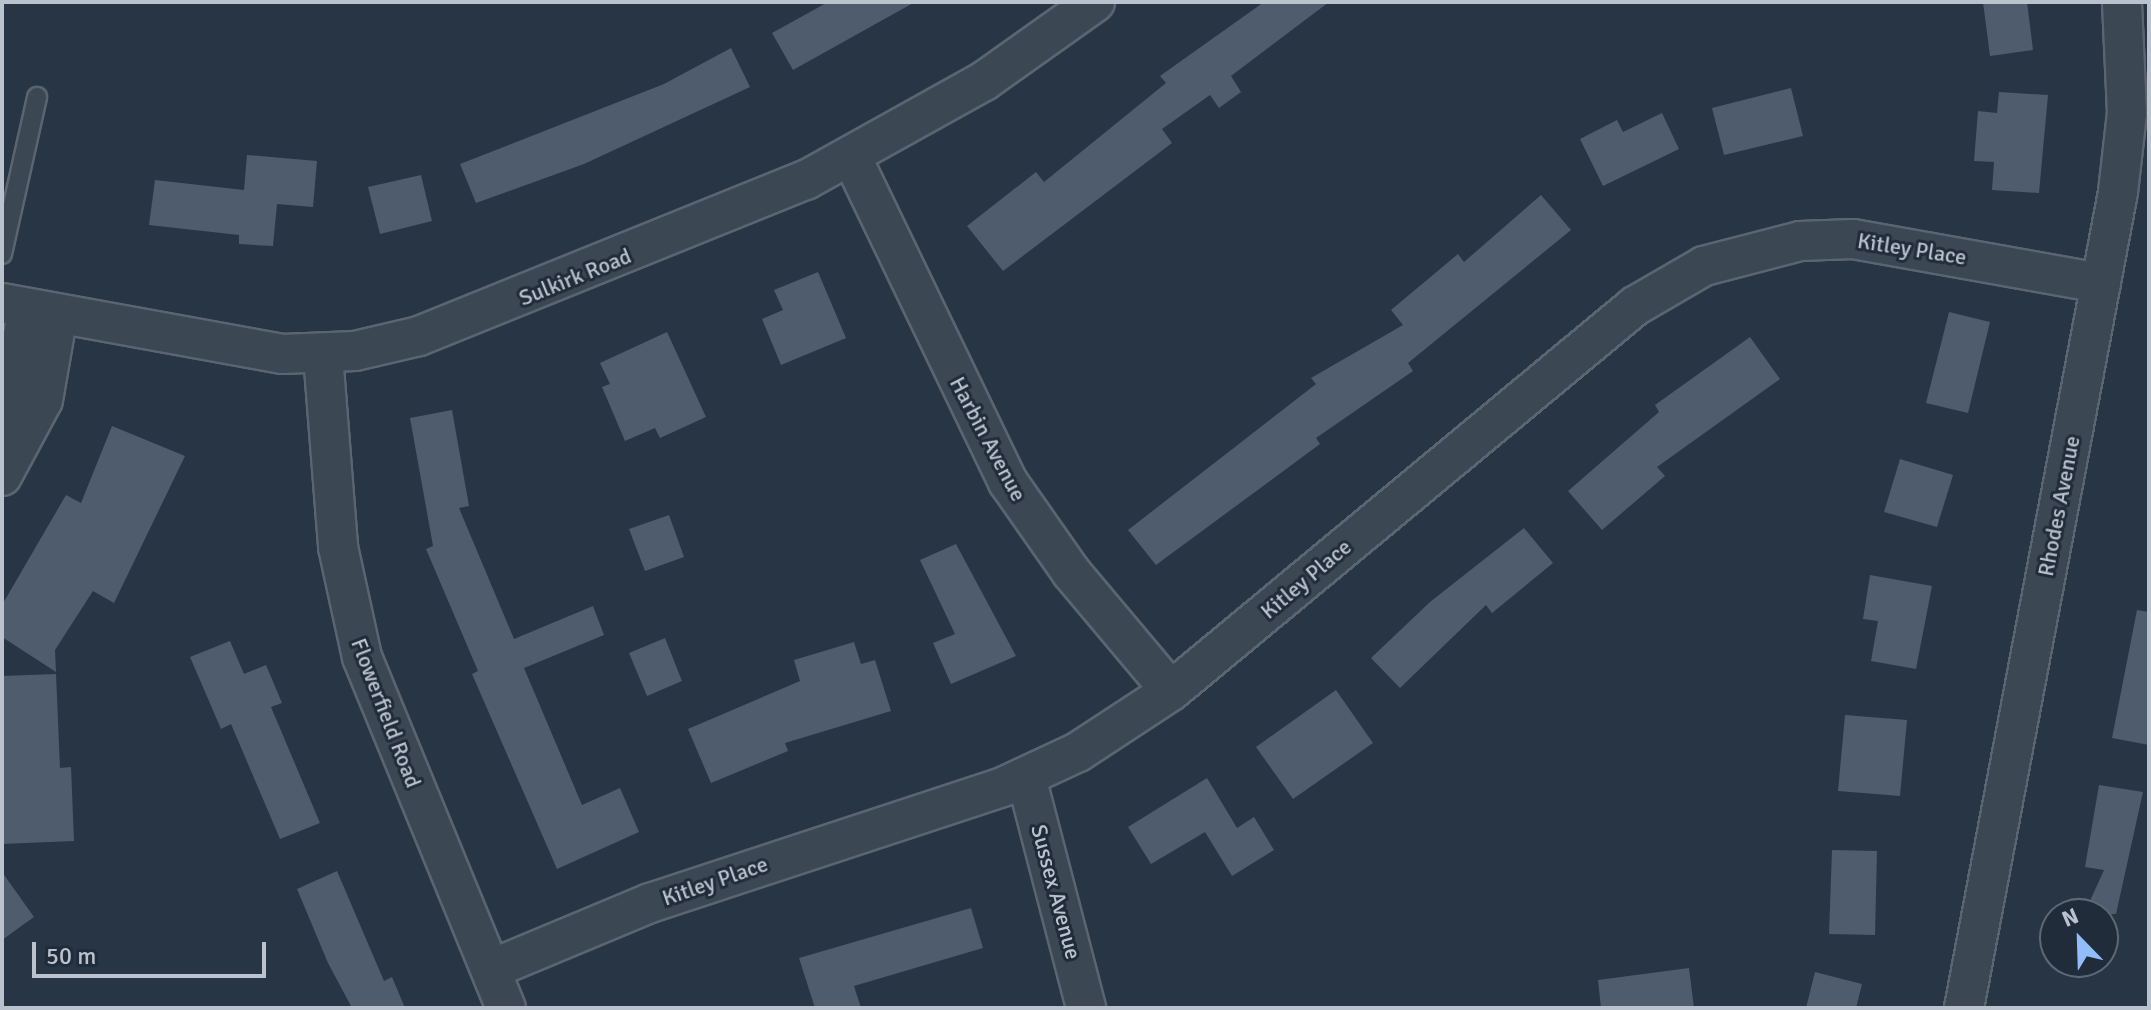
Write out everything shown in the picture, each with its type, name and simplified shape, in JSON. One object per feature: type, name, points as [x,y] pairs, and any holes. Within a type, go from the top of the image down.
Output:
[{"type":"street","name":"Sulkirk Road","points":[[30,309],[282,354],[323,355],[419,336],[487,313],[852,158],[984,81],[1095,2]]},
{"type":"street","name":"Rhodes Avenue","points":[[1964,1008],[2101,283],[2127,113],[2122,2]]},
{"type":"street","name":"Harbin Avenue","points":[[852,158],[1008,482],[1071,572],[1171,691]]},
{"type":"street","name":"Kitley Place","points":[[492,969],[650,903],[1026,777],[1078,752],[1171,691],[1635,306],[1704,266],[1754,249],[1853,239],[2101,283]]},
{"type":"street","points":[[8,462],[43,400],[30,309]]},
{"type":"street","name":"Flowerfield Road","points":[[323,355],[338,547],[362,657],[506,1008]]},
{"type":"street","name":"Sussex Avenue","points":[[1026,777],[1086,1008]]},
{"type":"lane","points":[[2,254],[37,97]]},
{"type":"building","points":[[828,2],[915,2],[793,70],[772,33]]},
{"type":"building","points":[[1264,2],[1329,2],[1231,76],[1241,92],[1219,108],[1210,95],[1162,129],[1172,143],[1003,271],[967,226],[1036,172],[1044,182],[1166,83],[1160,76]]},
{"type":"building","points":[[1983,2],[2027,2],[2033,50],[1990,56]]},
{"type":"building","points":[[731,48],[750,87],[584,164],[476,203],[460,164],[664,84]]},
{"type":"building","points":[[1791,88],[1803,136],[1724,155],[1712,108]]},
{"type":"building","points":[[1999,92],[2048,95],[2039,193],[1992,190],[1994,162],[1974,161],[1978,111],[1997,113]]},
{"type":"building","points":[[1662,113],[1679,149],[1603,186],[1580,139],[1617,120],[1623,132]]},
{"type":"building","points":[[247,155],[317,161],[313,207],[277,204],[273,246],[239,244],[239,235],[149,225],[155,180],[244,190]]},
{"type":"building","points":[[421,175],[432,221],[380,234],[368,187]]},
{"type":"building","points":[[1541,195],[1571,230],[1408,363],[1413,371],[1316,438],[1320,444],[1156,565],[1128,530],[1316,384],[1311,378],[1403,325],[1391,310],[1458,254],[1464,262]]},
{"type":"building","points":[[818,272],[846,338],[781,365],[762,319],[783,310],[774,290]]},
{"type":"building","points":[[1949,312],[1990,322],[1968,413],[1926,403]]},
{"type":"building","points":[[667,332],[706,417],[660,438],[655,428],[625,441],[602,387],[610,384],[600,363]]},
{"type":"building","points":[[1750,337],[1780,379],[1657,467],[1665,476],[1602,530],[1568,491],[1659,412],[1655,405]]},
{"type":"building","points":[[452,410],[469,506],[459,508],[514,639],[593,606],[604,635],[524,668],[582,805],[620,788],[639,832],[557,869],[472,674],[478,671],[426,549],[433,546],[410,418]]},
{"type":"building","points":[[112,426],[185,456],[114,603],[93,591],[55,650],[56,672],[2,637],[2,605],[66,495],[81,503]]},
{"type":"building","points":[[1900,459],[1953,475],[1937,527],[1884,512]]},
{"type":"building","points":[[669,515],[684,557],[645,571],[629,529]]},
{"type":"building","points":[[1524,528],[1553,563],[1492,613],[1486,605],[1400,688],[1371,658],[1430,602]]},
{"type":"building","points":[[956,544],[1016,656],[951,684],[933,643],[955,634],[920,560]]},
{"type":"building","points":[[1870,575],[1932,586],[1916,669],[1871,661],[1878,621],[1863,619]]},
{"type":"building","points":[[2137,610],[2149,612],[2149,745],[2112,738]]},
{"type":"building","points":[[665,638],[682,681],[647,696],[629,653]]},
{"type":"building","points":[[230,641],[244,674],[266,665],[282,703],[271,707],[320,823],[280,839],[231,724],[221,729],[190,657]]},
{"type":"building","points":[[854,642],[861,664],[875,660],[891,711],[785,743],[788,751],[711,783],[688,729],[800,681],[794,660]]},
{"type":"building","points":[[56,674],[60,768],[71,767],[74,841],[2,844],[2,676]]},
{"type":"building","points":[[1336,690],[1373,743],[1293,799],[1256,747]]},
{"type":"building","points":[[1845,715],[1907,720],[1900,796],[1838,791]]},
{"type":"building","points":[[1207,778],[1237,828],[1254,817],[1274,850],[1232,876],[1205,832],[1151,864],[1128,827]]},
{"type":"building","points":[[2099,785],[2143,792],[2119,900],[2119,898],[2091,898],[2104,870],[2085,867]]},
{"type":"building","points":[[1832,850],[1877,851],[1875,935],[1829,934]]},
{"type":"building","points":[[337,871],[384,981],[392,977],[405,1008],[352,1008],[328,963],[297,889]]},
{"type":"building","points":[[2,872],[34,917],[2,940]]},
{"type":"building","points":[[971,908],[983,948],[854,986],[861,1008],[815,1008],[799,958]]},
{"type":"building","points":[[1689,968],[1694,1008],[1601,1008],[1598,980]]},
{"type":"building","points":[[1815,972],[1862,984],[1856,1008],[1806,1008]]}]
